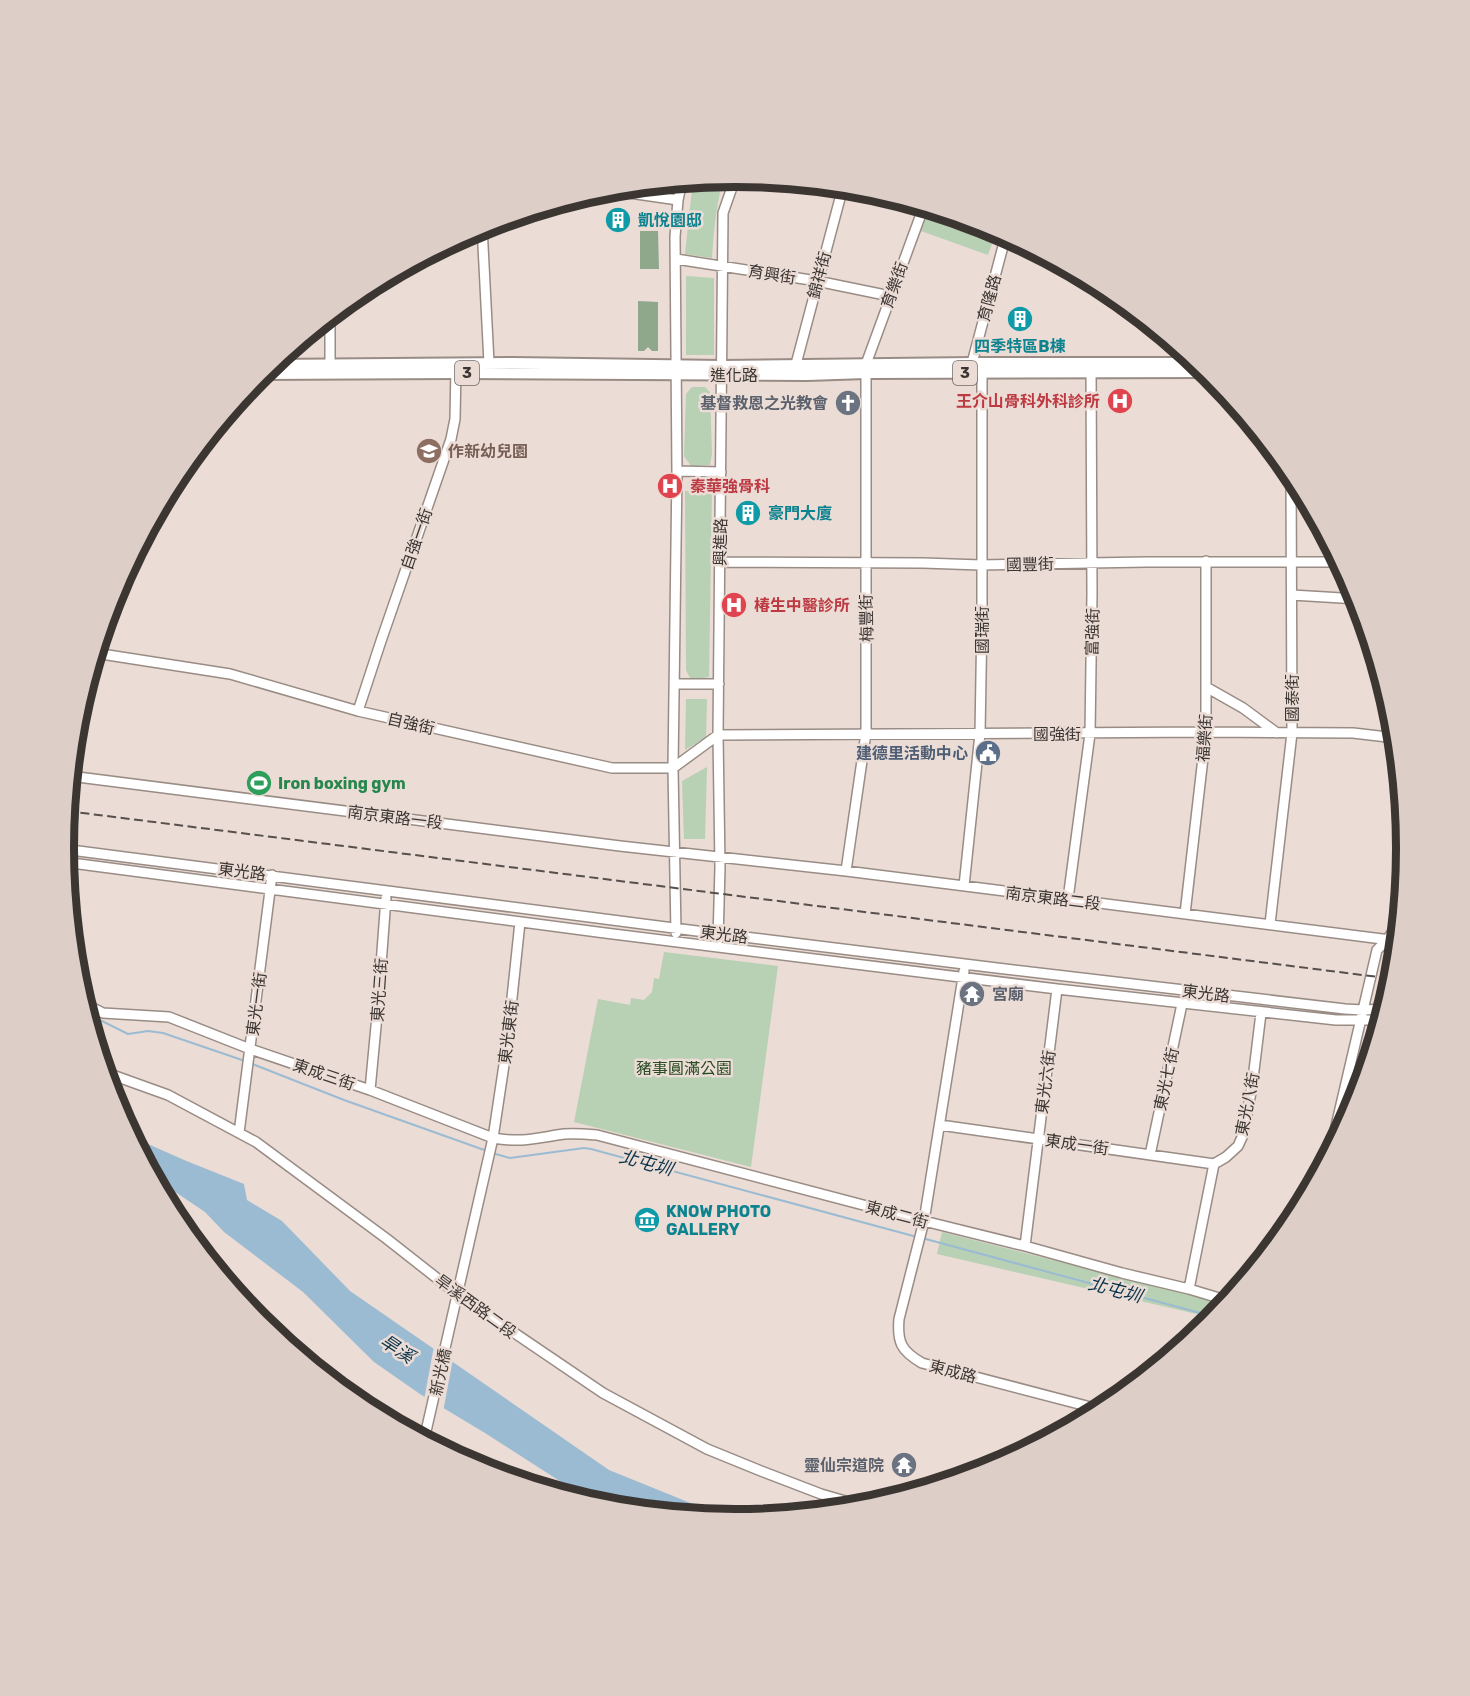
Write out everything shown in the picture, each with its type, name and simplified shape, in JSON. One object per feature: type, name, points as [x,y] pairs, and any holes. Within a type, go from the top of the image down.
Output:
[{"type":"main road","name":"進化路","points":[[274,374],[456,368],[489,363],[676,370]]},
{"type":"main road","name":"進化路","points":[[284,365],[722,370],[866,369],[972,363],[1193,371]]},
{"type":"main road","name":"進化路","points":[[722,370],[796,364],[982,373],[1185,363]]},
{"type":"street","name":"興進路","points":[[718,946],[723,213],[732,187]]},
{"type":"street","points":[[675,941],[673,768],[676,259],[680,189]]},
{"type":"street","points":[[642,193],[678,200]]},
{"type":"street","name":"錦祥街","points":[[796,364],[841,195]]},
{"type":"street","name":"育樂街","points":[[866,369],[921,214]]},
{"type":"street","points":[[483,237],[489,363]]},
{"type":"street","name":"育隆路","points":[[972,363],[1004,244]]},
{"type":"street","name":"育興街","points":[[676,259],[818,281],[890,296]]},
{"type":"street","points":[[330,325],[330,364]]},
{"type":"street","name":"富強街","points":[[1068,899],[1090,734],[1091,367]]},
{"type":"street","name":"自強一街","points":[[358,711],[451,439],[455,419],[456,368]]},
{"type":"street","name":"梅豐街","points":[[846,872],[866,734],[866,369]]},
{"type":"street","name":"國瑞街","points":[[964,886],[980,734],[982,373]]},
{"type":"street","points":[[676,471],[721,472]]},
{"type":"street","name":"國泰街","points":[[1270,924],[1292,733],[1291,490]]},
{"type":"street","name":"國豐街","points":[[720,562],[981,565],[1206,561],[1331,562]]},
{"type":"street","name":"福樂街","points":[[1185,914],[1206,732],[1206,561]]},
{"type":"street","points":[[1292,595],[1347,598]]},
{"type":"street","name":"自強街","points":[[103,653],[230,674],[358,711],[612,768],[673,768]]},
{"type":"street","points":[[675,684],[719,684]]},
{"type":"street","points":[[1206,687],[1243,708],[1277,733]]},
{"type":"street","name":"國強街","points":[[718,735],[1206,732],[1353,734],[1387,737]]},
{"type":"street","points":[[673,768],[718,735]]},
{"type":"street","name":"南京東路一段","points":[[78,777],[719,857]]},
{"type":"street","name":"東光路","points":[[74,850],[718,934],[1363,1010],[1376,1009]]},
{"type":"street","name":"南京東路二段","points":[[719,857],[1387,940]]},
{"type":"street","name":"東光路","points":[[74,863],[1057,989],[1261,1013],[1336,1020],[1374,1020]]},
{"type":"street","name":"東光一街","points":[[240,1133],[272,875]]},
{"type":"street","name":"東光三街","points":[[370,1090],[387,891]]},
{"type":"street","name":"東光東街","points":[[488,1160],[507,1045],[520,922]]},
{"type":"street","points":[[1337,1121],[1377,950],[1391,934]]},
{"type":"street","points":[[924,1221],[965,964]]},
{"type":"street","name":"東光六街","points":[[1025,1246],[1057,989]]},
{"type":"street","name":"東光七街","points":[[1150,1155],[1182,1004]]},
{"type":"street","name":"東成三街","points":[[93,1008],[103,1013],[117,1015],[169,1017],[370,1090],[492,1140],[528,1141],[565,1134]]},
{"type":"street","name":"東光八街","points":[[1214,1164],[1226,1158],[1238,1146],[1243,1136],[1252,1087],[1261,1013]]},
{"type":"street","name":"旱溪西路二段","points":[[114,1075],[168,1095],[256,1142],[378,1232],[457,1294],[603,1393],[696,1444],[771,1475],[843,1500]]},
{"type":"street","name":"東成一街","points":[[940,1125],[1214,1164]]},
{"type":"street","name":"東成二街","points":[[565,1134],[597,1135],[1219,1298]]},
{"type":"street","name":"新光橋","points":[[427,1433],[488,1160]]},
{"type":"street","points":[[1189,1289],[1214,1164]]},
{"type":"street","name":"東成路","points":[[924,1221],[899,1319],[898,1333],[902,1346],[909,1356],[922,1363],[1089,1407]]},
{"type":"green space","points":[[722,187],[717,207],[712,258],[685,254],[692,188]]},
{"type":"green space","points":[[926,215],[994,240],[988,255],[921,231]]},
{"type":"green space","points":[[640,231],[658,231],[659,269],[640,269]]},
{"type":"green space","points":[[686,276],[714,278],[714,355],[686,355]]},
{"type":"green space","points":[[638,301],[658,302],[658,351],[652,351],[648,347],[644,351],[638,351]]},
{"type":"green space","points":[[692,387],[705,387],[710,392],[712,454],[710,465],[691,466],[684,456],[686,394]]},
{"type":"green space","points":[[685,491],[712,492],[709,677],[691,680],[686,670]]},
{"type":"green space","points":[[686,699],[707,699],[706,737],[685,750]]},
{"type":"green space","points":[[707,767],[705,839],[684,839],[682,781]]},
{"type":"green space","name":"豬事圓滿公園","points":[[664,952],[778,966],[751,1167],[574,1122],[598,999],[630,1005],[631,998],[644,1000],[652,992],[654,978],[659,979]]},
{"type":"green space","points":[[942,1232],[1216,1302],[1203,1316],[937,1254]]},
{"type":"water","name":"旱溪","points":[[142,1141],[244,1184],[247,1200],[282,1221],[350,1291],[609,1470],[704,1509],[649,1504],[572,1489],[420,1394],[374,1362],[303,1292],[224,1232],[205,1212],[166,1186]]},
{"type":"pier","points":[[434,1346],[453,1359],[443,1412],[424,1400]]},
{"type":"waterway","name":"北屯圳","points":[[96,1018],[128,1034],[148,1031],[163,1033],[245,1061]]},
{"type":"waterway","name":"北屯圳","points":[[250,1063],[344,1100],[487,1151]]},
{"type":"waterway","name":"北屯圳","points":[[492,1153],[510,1158],[591,1149],[917,1237]]},
{"type":"waterway","name":"北屯圳","points":[[922,1238],[1205,1314]]},
{"type":"railway","points":[[75,812],[1384,978]]},
{"type":"place","name":"凱悅園邸","points":[[618,220]]},
{"type":"place","name":"四季特區B棟","points":[[1020,319]]},
{"type":"place","name":"王介山骨科外科診所","points":[[1120,401]]},
{"type":"place","name":"基督救恩之光教會","points":[[848,403]]},
{"type":"place","name":"作新幼兒園","points":[[429,451]]},
{"type":"place","name":"秦華強骨科","points":[[670,486]]},
{"type":"place","name":"豪門大廈","points":[[748,513]]},
{"type":"place","name":"椿生中醫診所","points":[[734,605]]},
{"type":"place","name":"建德里活動中心","points":[[988,753]]},
{"type":"place","name":"Iron boxing gym","points":[[259,783]]},
{"type":"place","name":"宮廟","points":[[972,994]]},
{"type":"place","name":"KNOW PHOTO GALLERY","points":[[647,1220]]},
{"type":"place","name":"靈仙宗道院","points":[[904,1465]]}]
